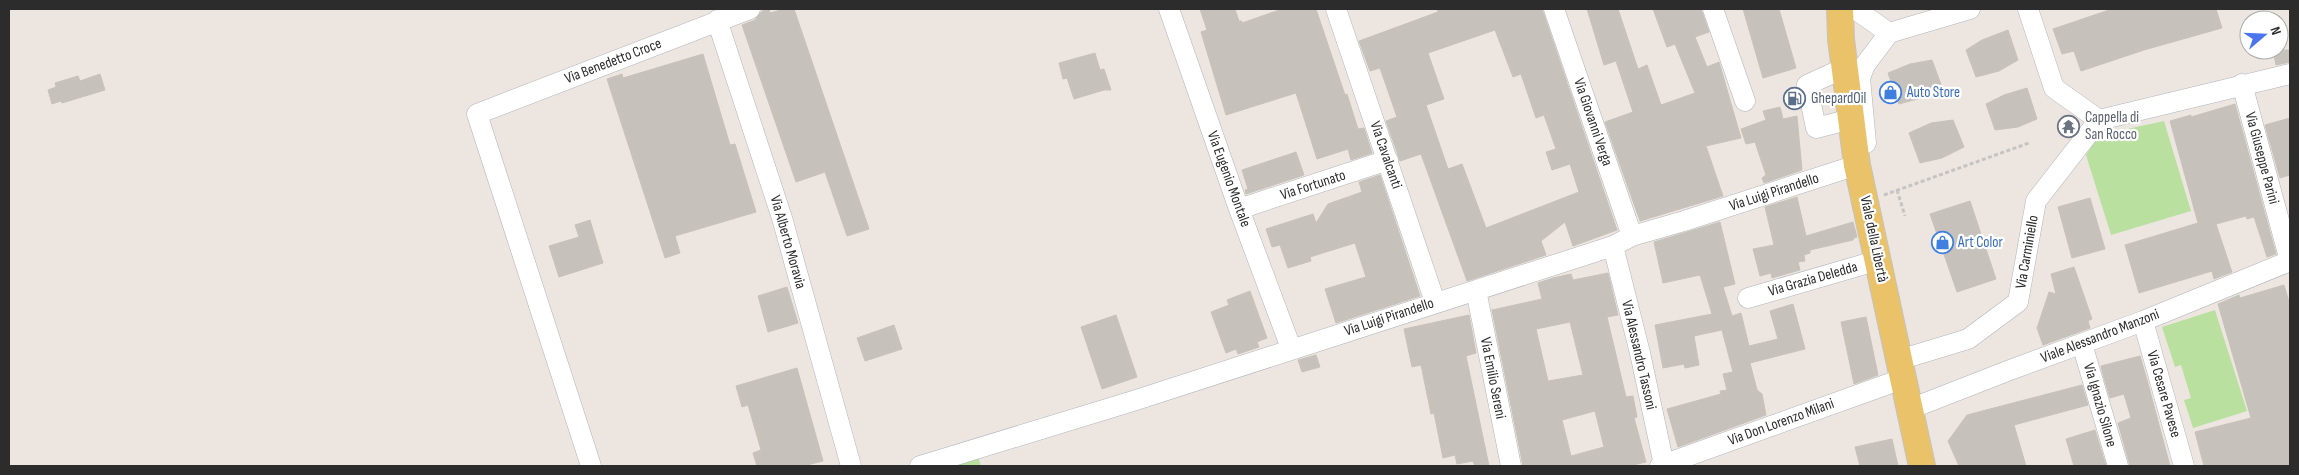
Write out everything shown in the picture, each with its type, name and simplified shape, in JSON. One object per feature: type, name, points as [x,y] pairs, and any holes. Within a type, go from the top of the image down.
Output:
[{"type":"main road","name":"Viale della Libertà","points":[[1840,9],[1844,68],[1857,162],[1922,466]]},
{"type":"street","name":"Via Benedetto Croce","points":[[591,466],[477,114],[717,20],[750,9]]},
{"type":"street","name":"Via Eugenio Montale","points":[[1169,9],[1239,209],[1291,348]]},
{"type":"street","name":"Via Cavalcanti","points":[[1336,9],[1435,302]]},
{"type":"street","name":"Via Giovanni Verga","points":[[1554,9],[1632,236]]},
{"type":"street","points":[[1713,9],[1745,101]]},
{"type":"street","points":[[1855,9],[1889,33]]},
{"type":"street","points":[[1857,162],[1867,142],[1860,78],[1865,65],[1889,33],[1970,9]]},
{"type":"street","points":[[2028,9],[2054,88],[2099,120],[2242,84],[2290,74]]},
{"type":"street","name":"Via Alberto Moravia","points":[[717,20],[782,218],[851,466]]},
{"type":"street","points":[[1844,68],[1807,85],[1816,128],[1851,119]]},
{"type":"street","name":"Via Giuseppe Parini","points":[[2242,84],[2290,261]]},
{"type":"street","name":"Via Carminiello","points":[[1901,369],[1929,352],[1968,338],[2018,302],[2036,201],[2099,120]]},
{"type":"street","name":"Via Fortunato","points":[[1239,209],[1388,160]]},
{"type":"street","name":"Via Luigi Pirandello","points":[[920,466],[1133,401],[1291,348],[1613,246],[1632,236],[1684,221],[1857,162]]},
{"type":"street","name":"Via Alessandro Tassoni","points":[[1613,246],[1640,353],[1662,465]]},
{"type":"street","name":"Via Grazia Deledda","points":[[1748,298],[1879,260]]},
{"type":"street","name":"Viale Alessandro Manzoni","points":[[1910,409],[2143,321],[2290,261]]},
{"type":"street","name":"Via Emilio Sereni","points":[[1476,290],[1511,466]]},
{"type":"street","name":"Via Cesare Pavese","points":[[2143,321],[2184,466]]},
{"type":"street","name":"Via Ignazio Silone","points":[[2082,344],[2118,466]]},
{"type":"street","name":"Via Don Lorenzo Milani","points":[[1662,465],[1901,369]]},
{"type":"path","points":[[1877,198],[2029,143]]},
{"type":"path","points":[[1897,190],[1905,216]]},
{"type":"green space","points":[[2164,121],[2191,211],[2111,235],[2086,155],[2095,141],[2109,133]]},
{"type":"green space","points":[[2215,310],[2247,411],[2193,428],[2184,400],[2191,398],[2181,365],[2175,367],[2162,327]]},
{"type":"green space","points":[[977,453],[981,466],[937,466]]},
{"type":"building","points":[[769,9],[770,13],[784,9],[794,9],[869,229],[847,236],[825,172],[796,182],[742,25],[755,20],[762,11]]},
{"type":"building","points":[[1200,9],[1235,9],[1239,21],[1242,21],[1242,23],[1282,9],[1316,9],[1358,129],[1364,128],[1372,153],[1351,160],[1348,149],[1317,159],[1296,93],[1226,115],[1201,32],[1207,30]]},
{"type":"building","points":[[1437,9],[1542,9],[1617,230],[1573,246],[1565,222],[1541,241],[1546,255],[1467,281],[1421,154],[1400,161],[1386,121],[1397,117],[1380,68],[1370,71],[1359,41],[1438,12]],"holes":[[[1495,30],[1513,77],[1521,74],[1536,118],[1544,115],[1556,149],[1546,152],[1552,170],[1570,164],[1579,192],[1486,228],[1462,164],[1448,169],[1426,105],[1444,99],[1428,53]]]},
{"type":"building","points":[[1587,9],[1618,9],[1638,69],[1647,65],[1661,105],[1695,93],[1675,44],[1667,47],[1653,9],[1701,9],[1709,32],[1695,37],[1707,67],[1719,62],[1741,138],[1706,146],[1723,196],[1640,221],[1605,122],[1633,112],[1616,61],[1604,65]]},
{"type":"building","points":[[1743,9],[1779,9],[1796,68],[1763,78]]},
{"type":"building","points":[[2112,9],[2216,9],[2222,28],[2144,50],[2081,71],[2074,51],[2062,54],[2053,29]]},
{"type":"building","points":[[2008,30],[2018,60],[1999,71],[1976,77],[1966,50],[1982,40]]},
{"type":"building","points":[[2290,50],[2290,62],[2276,65],[2275,60],[2289,60]]},
{"type":"building","points":[[1095,53],[1100,70],[1104,69],[1111,90],[1104,90],[1074,99],[1067,78],[1063,79],[1059,63]]},
{"type":"building","points":[[703,54],[730,145],[735,144],[756,212],[675,236],[680,253],[665,258],[607,79],[622,74],[623,78]]},
{"type":"building","points":[[1932,60],[1942,87],[1921,98],[1899,104],[1888,73],[1910,64]]},
{"type":"building","points":[[100,74],[105,90],[62,103],[61,101],[52,104],[48,90],[56,87],[55,83],[78,76],[80,81]]},
{"type":"building","points":[[2027,88],[2037,119],[2018,127],[1995,130],[1986,104],[2004,95]]},
{"type":"building","points":[[2235,104],[2276,254],[2267,257],[2254,217],[2247,219],[2246,216],[2216,224],[2232,272],[2214,279],[2212,271],[2139,293],[2125,245],[2198,223],[2170,121]]},
{"type":"building","points":[[1780,107],[1783,119],[1797,116],[1802,170],[1764,183],[1762,178],[1766,175],[1755,142],[1746,144],[1741,129],[1766,120],[1763,111]]},
{"type":"building","points":[[2290,118],[2290,175],[2280,178],[2265,125]]},
{"type":"building","points":[[1953,120],[1964,147],[1942,158],[1920,163],[1909,133],[1931,123]]},
{"type":"building","points":[[1296,152],[1304,175],[1246,194],[1245,190],[1248,189],[1242,170]]},
{"type":"building","points":[[1380,175],[1420,296],[1336,323],[1325,289],[1366,277],[1355,243],[1310,257],[1311,261],[1288,268],[1280,245],[1272,247],[1266,229],[1313,214],[1316,223],[1328,204],[1362,192],[1359,182]]},
{"type":"building","points":[[1797,197],[1806,236],[1853,222],[1857,237],[1853,240],[1810,250],[1810,253],[1804,255],[1805,261],[1798,262],[1800,270],[1772,278],[1771,273],[1760,276],[1753,249],[1774,245],[1765,207]]},
{"type":"building","points":[[2090,198],[2105,249],[2072,258],[2058,207]]},
{"type":"building","points":[[1970,201],[1996,279],[1957,292],[1930,214]]},
{"type":"building","points":[[590,220],[603,263],[559,277],[549,246],[579,237],[575,225]]},
{"type":"building","points":[[1720,222],[1735,284],[1723,287],[1732,316],[1741,313],[1749,346],[1778,339],[1770,311],[1793,304],[1805,349],[1750,363],[1757,390],[1762,394],[1766,415],[1678,447],[1667,409],[1721,394],[1720,391],[1727,390],[1723,374],[1733,372],[1722,330],[1694,336],[1699,365],[1685,368],[1684,364],[1663,368],[1655,325],[1712,314],[1700,275],[1663,283],[1654,242]]},
{"type":"building","points":[[2074,267],[2092,319],[2088,321],[2090,328],[2043,345],[2037,328],[2049,292],[2056,294],[2051,274]]},
{"type":"building","points":[[1608,273],[1618,315],[1607,317],[1626,397],[1633,396],[1637,417],[1634,418],[1646,462],[1629,466],[1523,466],[1492,310],[1542,299],[1538,283],[1571,274],[1573,280]],"holes":[[[1570,322],[1583,375],[1548,381],[1536,329]],[[1595,411],[1604,447],[1571,456],[1562,420]]]},
{"type":"building","points":[[2284,285],[2290,305],[2290,466],[2204,466],[2195,432],[2251,418],[2218,304],[2239,295],[2240,298]]},
{"type":"building","points":[[787,287],[798,323],[768,332],[758,296]]},
{"type":"building","points":[[1250,291],[1267,338],[1257,342],[1259,347],[1238,354],[1236,349],[1226,353],[1211,312],[1229,305],[1227,300]]},
{"type":"building","points":[[1116,315],[1137,377],[1102,389],[1081,327]]},
{"type":"building","points":[[1469,315],[1476,353],[1466,356],[1489,466],[1475,466],[1473,461],[1457,464],[1455,455],[1443,458],[1434,413],[1431,414],[1421,365],[1412,367],[1404,329]]},
{"type":"building","points":[[1866,317],[1878,375],[1854,384],[1841,322]]},
{"type":"building","points":[[894,325],[902,349],[865,361],[857,338]]},
{"type":"building","points":[[1316,355],[1320,367],[1302,372],[1298,360]]},
{"type":"building","points":[[2140,356],[2170,466],[2130,466],[2118,423],[2131,418],[2124,394],[2110,398],[2104,378],[2101,366]]},
{"type":"building","points":[[797,368],[823,461],[803,466],[757,466],[753,453],[761,450],[748,405],[742,407],[736,386]]},
{"type":"building","points":[[2082,385],[2088,405],[2014,425],[2026,466],[1959,466],[1948,441],[1967,415]]},
{"type":"building","points":[[2095,430],[2106,466],[2074,466],[2066,439]]},
{"type":"building","points":[[1892,439],[1898,466],[1860,466],[1855,447]]},
{"type":"place","name":"Auto Store","points":[[1891,92]]},
{"type":"place","name":"GhepardOil","points":[[1795,98]]},
{"type":"place","name":"Cappella di San Rocco","points":[[2069,126]]},
{"type":"place","name":"Art Color","points":[[1942,242]]}]
